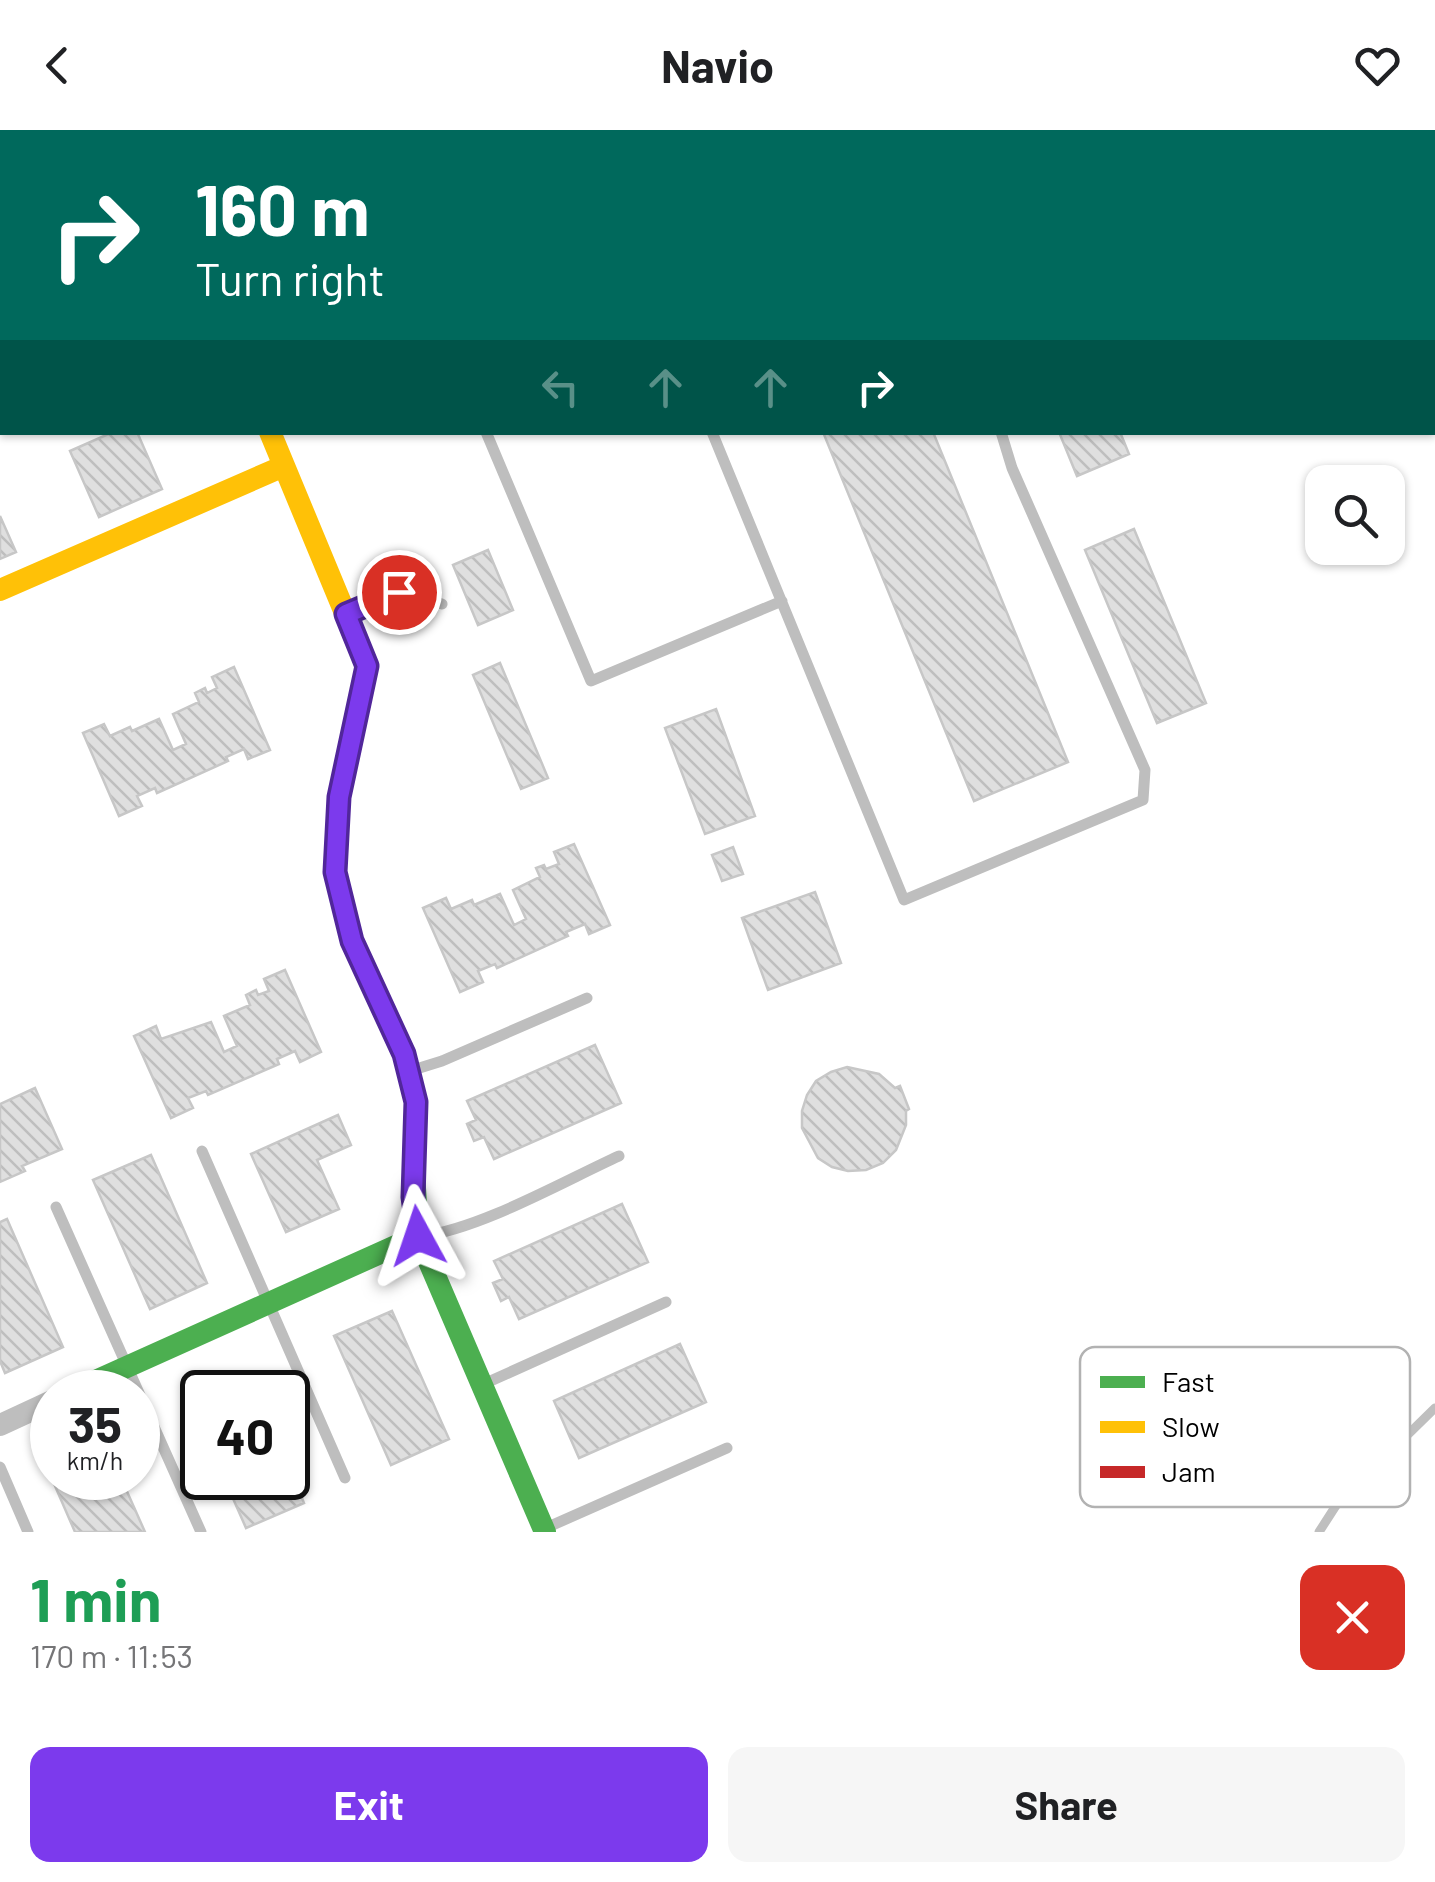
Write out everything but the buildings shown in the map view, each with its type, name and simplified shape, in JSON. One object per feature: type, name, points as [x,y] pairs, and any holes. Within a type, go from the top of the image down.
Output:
[{"type":"street","points":[[271,435],[367,666],[339,797],[335,872],[352,941],[404,1054],[416,1102],[413,1197],[418,1236],[545,1530]]},
{"type":"street","points":[[0,590],[284,466]]},
{"type":"street","points":[[120,1370],[418,1236]]},
{"type":"street","points":[[0,1424],[30,1411]]},
{"type":"lane","points":[[487,435],[591,681],[782,601]]},
{"type":"lane","points":[[713,435],[904,900],[1143,800],[1145,770],[1012,468],[1002,435]]},
{"type":"lane","points":[[346,614],[399,592],[442,604]]},
{"type":"lane","points":[[408,1071],[442,1062],[587,998]]},
{"type":"lane","points":[[202,1150],[346,1478]]},
{"type":"lane","points":[[418,1236],[470,1224],[618,1156]]},
{"type":"lane","points":[[56,1207],[201,1532]]},
{"type":"lane","points":[[482,1385],[666,1302]]},
{"type":"lane","points":[[545,1530],[727,1448]]},
{"type":"lane","points":[[0,1467],[28,1532]]},
{"type":"waterway","points":[[1410,1432],[1435,1408]]},
{"type":"waterway","points":[[1319,1532],[1335,1507]]},
{"type":"traffic: fast","points":[[414,1172],[418,1236],[545,1532]]},
{"type":"traffic: fast","points":[[120,1370],[418,1236]]},
{"type":"traffic: slow","points":[[271,435],[367,666],[339,797],[335,872],[352,941],[404,1054],[416,1102],[414,1172]]},
{"type":"traffic: slow","points":[[0,590],[284,466]]},
{"type":"route","points":[[399,592],[346,614],[367,666],[339,797],[335,872],[352,941],[404,1054],[416,1102],[413,1197],[418,1236]]}]
